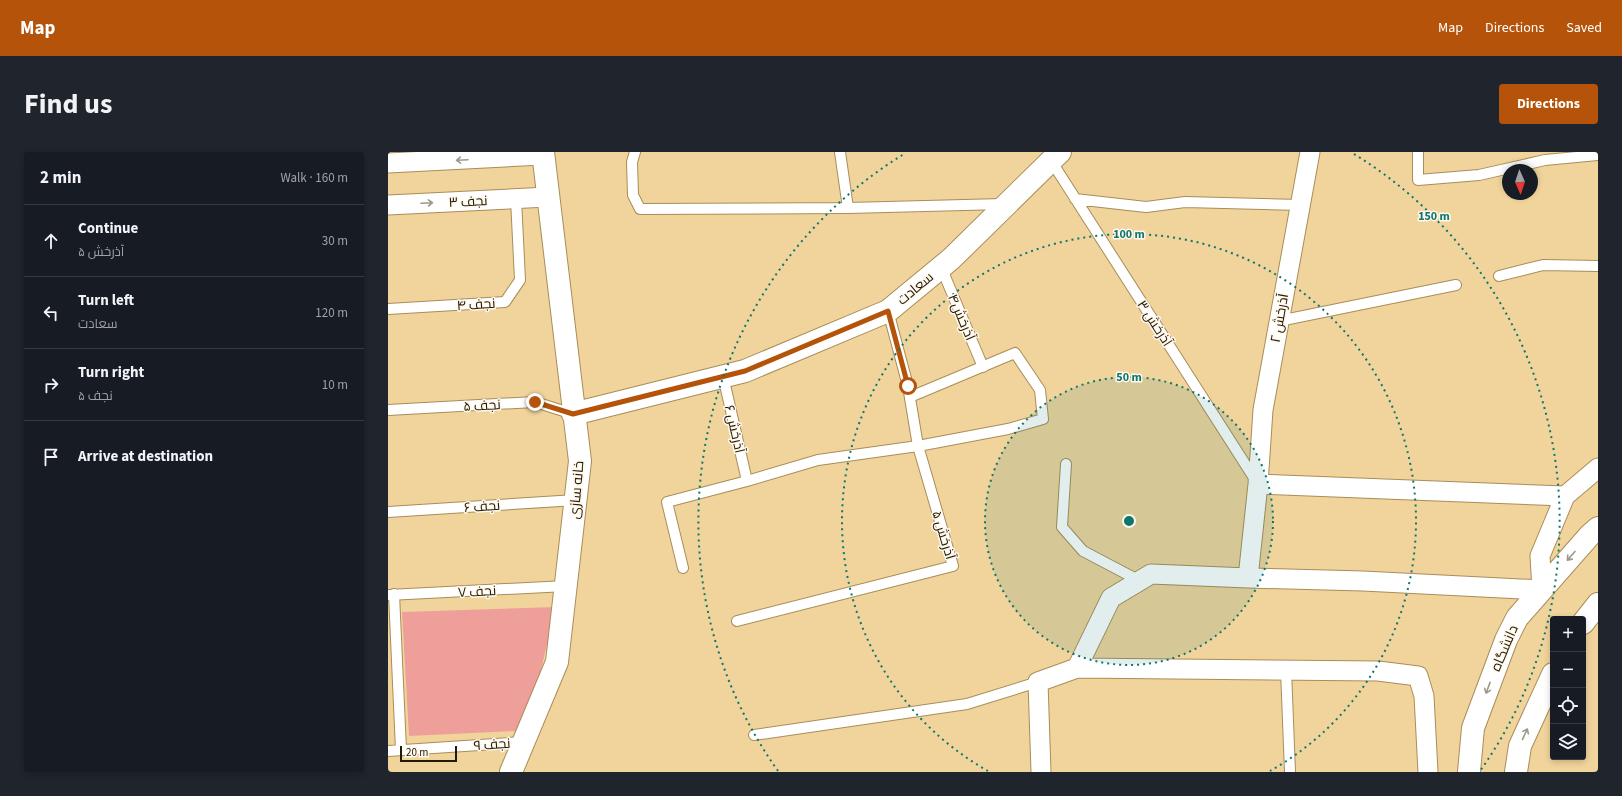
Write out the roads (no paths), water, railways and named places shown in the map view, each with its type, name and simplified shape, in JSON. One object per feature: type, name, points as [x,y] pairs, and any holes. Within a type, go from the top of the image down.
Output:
[{"type":"street","name":"آذرخش ۲","points":[[1248,578],[1258,484],[1262,410],[1310,152]]},
{"type":"street","points":[[388,163],[543,154]]},
{"type":"street","name":"خانه سازی","points":[[511,772],[557,662],[580,461],[573,414],[543,154]]},
{"type":"street","name":"سعادت","points":[[573,414],[745,371],[888,311],[941,267],[1007,204],[1052,155]]},
{"type":"street","name":"نجف ۳","points":[[388,205],[548,197]]},
{"type":"street","points":[[1076,668],[1111,598],[1151,574],[1363,581],[1542,590],[1540,556],[1565,496],[1598,468]]},
{"type":"street","points":[[1258,484],[1565,496]]},
{"type":"street","name":"دانشگاه","points":[[1469,772],[1473,728],[1506,640],[1518,618],[1590,535],[1598,528]]},
{"type":"street","points":[[1586,619],[1598,604]]},
{"type":"street","points":[[1041,772],[1038,682],[1076,668],[1378,671],[1418,676],[1424,696],[1428,772]]},
{"type":"street","points":[[1516,772],[1520,746],[1550,681]]},
{"type":"lane","points":[[635,152],[632,162],[633,195],[640,209],[848,208],[1007,204]]},
{"type":"lane","points":[[840,152],[848,208]]},
{"type":"lane","points":[[1418,152],[1418,180],[1479,175],[1545,160],[1598,155]]},
{"type":"lane","name":"آذرخش ۳","points":[[1052,155],[1075,199],[1258,484]]},
{"type":"lane","name":"نجف ۴","points":[[388,309],[505,302],[520,280],[516,199]]},
{"type":"lane","points":[[1075,199],[1146,207],[1185,202],[1300,205]]},
{"type":"lane","points":[[1499,276],[1543,266],[1598,266]]},
{"type":"lane","name":"آذرخش۴","points":[[941,267],[983,367]]},
{"type":"lane","points":[[1279,321],[1456,285]]},
{"type":"lane","name":"آذرخش ۵","points":[[736,621],[953,566],[918,446],[910,397],[888,311]]},
{"type":"lane","points":[[683,568],[668,502],[818,460],[918,446],[1008,429],[1043,419],[1040,390],[1015,353],[910,397]]},
{"type":"lane","name":"آذرخش ۶","points":[[723,376],[747,481]]},
{"type":"lane","name":"نجف ۵","points":[[388,410],[535,402],[573,414]]},
{"type":"lane","points":[[1066,464],[1062,526],[1083,551],[1140,580]]},
{"type":"lane","name":"نجف ۶","points":[[388,512],[576,500]]},
{"type":"lane","name":"نجف ۷","points":[[391,595],[566,586]]},
{"type":"lane","points":[[391,595],[393,669],[401,750]]},
{"type":"lane","points":[[1286,670],[1290,772]]},
{"type":"lane","points":[[754,735],[967,704],[1038,682]]},
{"type":"lane","name":"نجف ۹","points":[[388,751],[524,742]]}]
